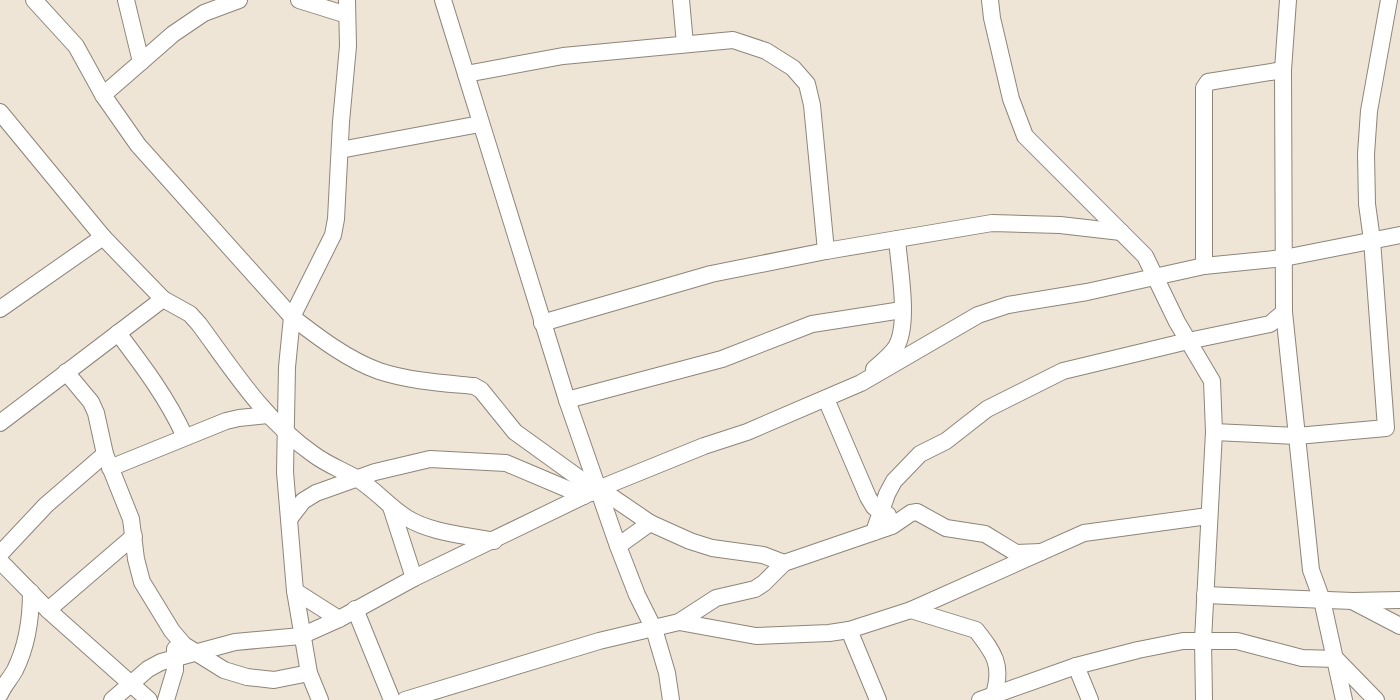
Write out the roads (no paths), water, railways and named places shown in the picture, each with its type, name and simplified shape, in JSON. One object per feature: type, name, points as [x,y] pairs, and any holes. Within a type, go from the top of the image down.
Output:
[{"type":"street","points":[[34,0],[76,46],[103,94],[138,145],[292,317],[355,359],[378,370],[394,375],[474,386],[481,390],[515,432],[583,481],[593,493]]},
{"type":"street","points":[[126,0],[141,62]]},
{"type":"street","points":[[103,94],[173,34],[204,13],[239,0]]},
{"type":"street","points":[[299,0],[347,8],[348,46],[336,219],[333,235],[292,317],[287,367],[285,472],[295,591],[301,636],[309,673],[320,700]]},
{"type":"street","points":[[443,0],[567,400],[593,493],[618,546],[637,595],[654,629],[667,673],[671,700]]},
{"type":"street","points":[[681,0],[685,44]]},
{"type":"street","points":[[990,0],[992,18],[1011,99],[1025,136],[1144,256],[1188,341],[1212,381],[1214,432],[1208,516],[1203,640],[1204,700]]},
{"type":"street","points":[[1288,0],[1283,70],[1284,312],[1311,570],[1322,600],[1344,700]]},
{"type":"street","points":[[1214,432],[1297,436],[1386,428],[1372,240],[1367,204],[1366,154],[1369,111],[1389,0]]},
{"type":"street","points":[[466,74],[563,56],[733,40],[766,51],[793,68],[807,84],[812,105],[826,251]]},
{"type":"street","points":[[1204,266],[1204,88],[1208,82],[1283,70]]},
{"type":"street","points":[[0,112],[103,237],[163,299],[190,314],[268,416],[285,432],[313,455],[356,478],[391,507],[421,525],[494,541]]},
{"type":"street","points":[[340,150],[480,124]]},
{"type":"street","points":[[542,324],[711,274],[826,251],[992,223],[1060,225],[1120,232]]},
{"type":"street","points":[[112,700],[130,682],[148,669],[176,657],[235,642],[301,636],[339,619],[414,578],[593,493],[704,446],[747,432],[861,383],[978,315],[1008,305],[1087,292],[1204,266],[1284,258],[1400,235]]},
{"type":"street","points":[[0,309],[103,237]]},
{"type":"street","points":[[861,383],[896,348],[900,336],[902,310],[898,239]]},
{"type":"street","points":[[0,422],[163,299]]},
{"type":"street","points":[[567,400],[722,359],[812,324],[902,310]]},
{"type":"street","points":[[874,532],[887,494],[894,481],[920,454],[946,440],[987,409],[1063,372],[1188,341],[1270,324],[1284,312]]},
{"type":"street","points":[[1166,347],[1178,322]]},
{"type":"street","points":[[118,333],[157,384],[186,437]]},
{"type":"street","points":[[66,372],[91,402],[96,413],[107,461],[131,519],[136,559],[142,582],[172,631],[184,645],[224,670],[247,677],[274,680],[309,673]]},
{"type":"street","points":[[826,399],[874,507],[881,512],[902,520]]},
{"type":"street","points":[[0,554],[46,505],[107,461],[186,437],[239,418],[268,416]]},
{"type":"street","points":[[290,518],[304,501],[316,492],[356,478],[430,459],[490,460],[520,468],[593,493],[610,495],[650,523],[690,541],[712,548],[763,555],[784,563]]},
{"type":"street","points":[[391,507],[414,578]]},
{"type":"street","points":[[405,700],[422,698],[599,641],[679,622],[716,598],[755,589],[784,563],[874,532],[902,520],[911,513],[917,512],[946,528],[985,534],[1016,553],[1041,552]]},
{"type":"street","points":[[679,622],[756,636],[829,633],[849,630],[911,610],[1084,534],[1101,530],[1208,516]]},
{"type":"street","points":[[618,546],[650,523]]},
{"type":"street","points":[[48,610],[134,536]]},
{"type":"street","points":[[0,560],[48,610],[149,700]]},
{"type":"street","points":[[1311,570],[1325,588],[1336,595],[1353,601],[1400,626]]},
{"type":"street","points":[[295,591],[339,619]]},
{"type":"street","points":[[0,694],[14,672],[21,653],[31,614],[31,592]]},
{"type":"street","points":[[1205,595],[1353,601],[1400,600]]},
{"type":"street","points":[[355,609],[392,700]]},
{"type":"street","points":[[911,610],[976,630],[998,666],[999,676],[987,697]]},
{"type":"street","points":[[849,630],[878,700]]},
{"type":"street","points":[[166,700],[175,670],[176,657],[172,631]]},
{"type":"street","points":[[987,697],[1076,666],[1164,644],[1203,640],[1237,641],[1302,658],[1336,659],[1376,700]]},
{"type":"street","points":[[1076,666],[1090,700]]}]
